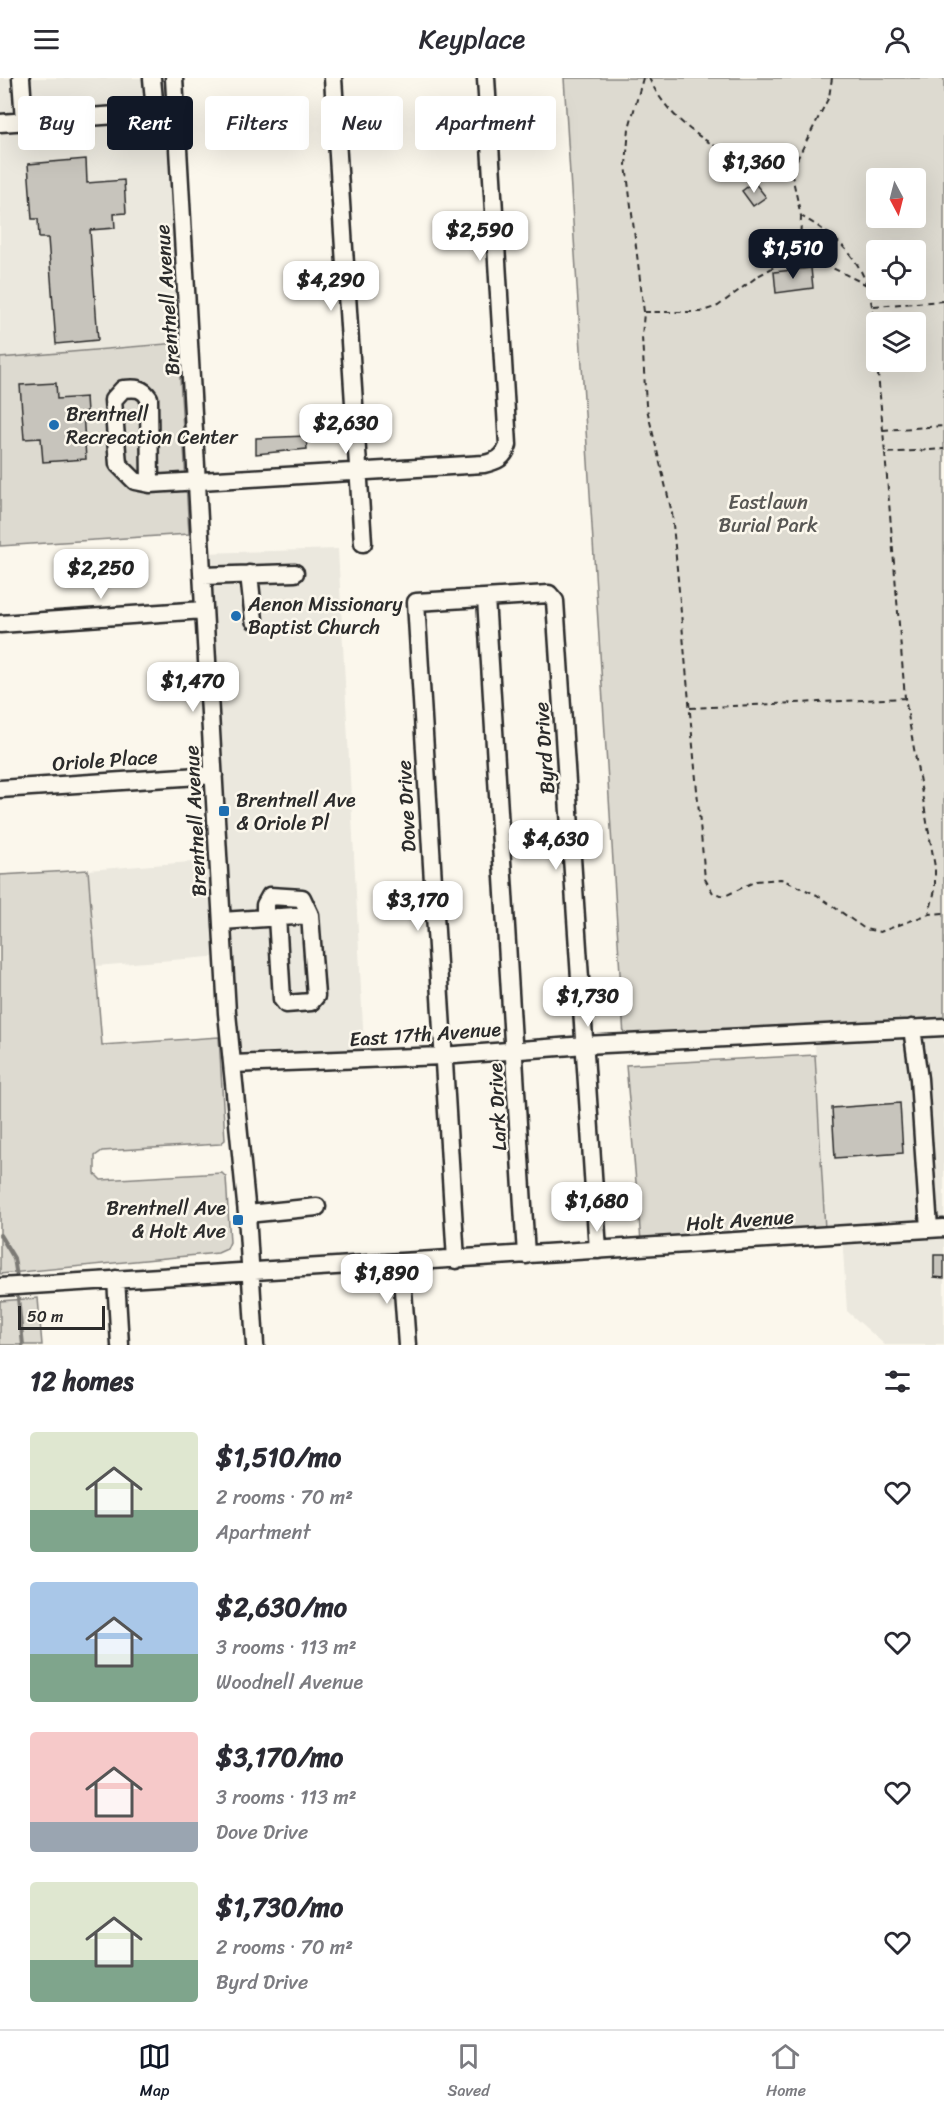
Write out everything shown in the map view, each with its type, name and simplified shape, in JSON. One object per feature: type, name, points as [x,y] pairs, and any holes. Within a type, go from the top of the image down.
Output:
[{"type":"street","points":[[21,78],[22,96]]},
{"type":"street","points":[[152,78],[153,96]]},
{"type":"street","name":"Brentnell Avenue","points":[[174,78],[175,96]]},
{"type":"street","points":[[333,78],[363,543]]},
{"type":"street","points":[[150,484],[149,398],[144,391],[138,388],[123,389],[113,400],[118,464],[135,481],[150,484],[484,464],[496,461],[505,454],[508,445],[486,78]]},
{"type":"street","points":[[0,123],[18,122]]},
{"type":"street","name":"Brentnell Avenue","points":[[178,150],[222,921],[247,1215],[255,1345]]},
{"type":"street","points":[[203,576],[295,573]]},
{"type":"street","points":[[249,574],[254,620]]},
{"type":"street","name":"Byrd Drive","points":[[416,602],[549,594],[555,601],[598,1250]]},
{"type":"street","name":"Lark Drive","points":[[486,598],[526,1255]]},
{"type":"street","name":"Dove Drive","points":[[416,602],[456,1260]]},
{"type":"street","points":[[0,624],[204,610]]},
{"type":"street","name":"Oriole Place","points":[[0,789],[214,775]]},
{"type":"street","points":[[270,896],[302,898],[310,915],[316,996],[311,1002],[286,1004],[282,999],[271,918],[265,905],[270,896]]},
{"type":"street","points":[[222,921],[271,918]]},
{"type":"street","name":"East 17th Avenue","points":[[233,1064],[442,1056],[515,1049],[944,1027]]},
{"type":"street","points":[[912,1028],[936,1228]]},
{"type":"street","points":[[247,1215],[317,1207]]},
{"type":"street","name":"Holt Avenue","points":[[0,1287],[936,1228]]},
{"type":"street","points":[[401,1263],[407,1345]]},
{"type":"street","points":[[116,1279],[120,1345]]},
{"type":"path","points":[[643,78],[629,128],[626,165],[644,312],[642,337],[646,405],[672,513],[705,879],[713,893],[725,896],[756,881],[781,879],[817,895],[865,930],[880,932],[929,914],[944,913]]},
{"type":"path","points":[[649,78],[656,94],[686,127],[734,155],[771,168],[791,171]]},
{"type":"path","points":[[800,252],[801,216],[791,171],[829,97],[832,78]]},
{"type":"path","points":[[801,216],[832,234],[863,273],[866,282]]},
{"type":"path","points":[[644,312],[700,312],[718,306],[758,276],[800,252]]},
{"type":"path","points":[[800,252],[866,285]]},
{"type":"path","points":[[872,300],[874,312]]},
{"type":"path","points":[[874,306],[944,301]]},
{"type":"path","points":[[878,372],[905,698],[935,867],[935,890],[929,914]]},
{"type":"path","points":[[883,430],[944,426]]},
{"type":"path","points":[[885,453],[944,449]]},
{"type":"path","points":[[690,708],[905,698]]},
{"type":"shaded area","points":[[0,78],[174,78],[175,96],[107,96],[107,150],[178,150],[189,342],[0,358]]},
{"type":"shaded area","points":[[338,549],[365,1065],[236,1068],[223,956],[95,966],[88,870],[217,860],[202,553]]},
{"type":"shaded area","points":[[944,1021],[944,1345],[885,1345],[847,1311],[842,1235],[826,1236],[814,1028]]},
{"type":"green space","name":"Eastlawn Burial Park","points":[[564,78],[944,78],[944,1021],[624,1037]]},
{"type":"green space","points":[[178,343],[189,534],[0,546],[0,358]]},
{"type":"green space","points":[[88,870],[102,1045],[219,1037],[225,1140],[220,1144],[102,1151],[95,1156],[95,1174],[101,1180],[222,1173],[226,1177],[230,1242],[227,1249],[218,1253],[0,1274],[0,875]]},
{"type":"green space","points":[[815,1055],[825,1229],[641,1241],[626,1065]]},
{"type":"green space","points":[[38,1298],[42,1345],[0,1345],[0,1301]]},
{"type":"building","points":[[86,159],[87,183],[124,180],[126,213],[114,214],[115,228],[90,230],[98,340],[56,344],[48,238],[39,238],[38,219],[32,219],[28,164]]},
{"type":"building","points":[[754,182],[766,197],[753,206],[742,191]]},
{"type":"building","points":[[811,268],[813,288],[776,293],[774,272]]},
{"type":"building","name":"Brentnell Recrecation Center","points":[[56,383],[57,399],[86,397],[87,412],[83,412],[86,459],[43,462],[41,438],[24,439],[20,385]]},
{"type":"building","points":[[328,404],[330,434],[316,435],[315,405]]},
{"type":"building","points":[[306,436],[307,449],[256,454],[256,438]]},
{"type":"building","points":[[900,1103],[903,1153],[835,1158],[832,1108]]},
{"type":"building","points":[[934,1255],[944,1255],[944,1278],[934,1277]]},
{"type":"waterway","points":[[0,1235],[14,1258],[17,1277]]},
{"type":"waterway","points":[[18,1298],[23,1345]]},
{"type":"place","name":"Brentnell Recrecation Center","points":[[54,425]]},
{"type":"place","name":"Aenon Missionary Baptist Church","points":[[236,616]]},
{"type":"place","name":"Brentnell Ave & Oriole Pl","points":[[224,811]]},
{"type":"place","name":"Brentnell Ave & Holt Ave","points":[[238,1220]]}]
